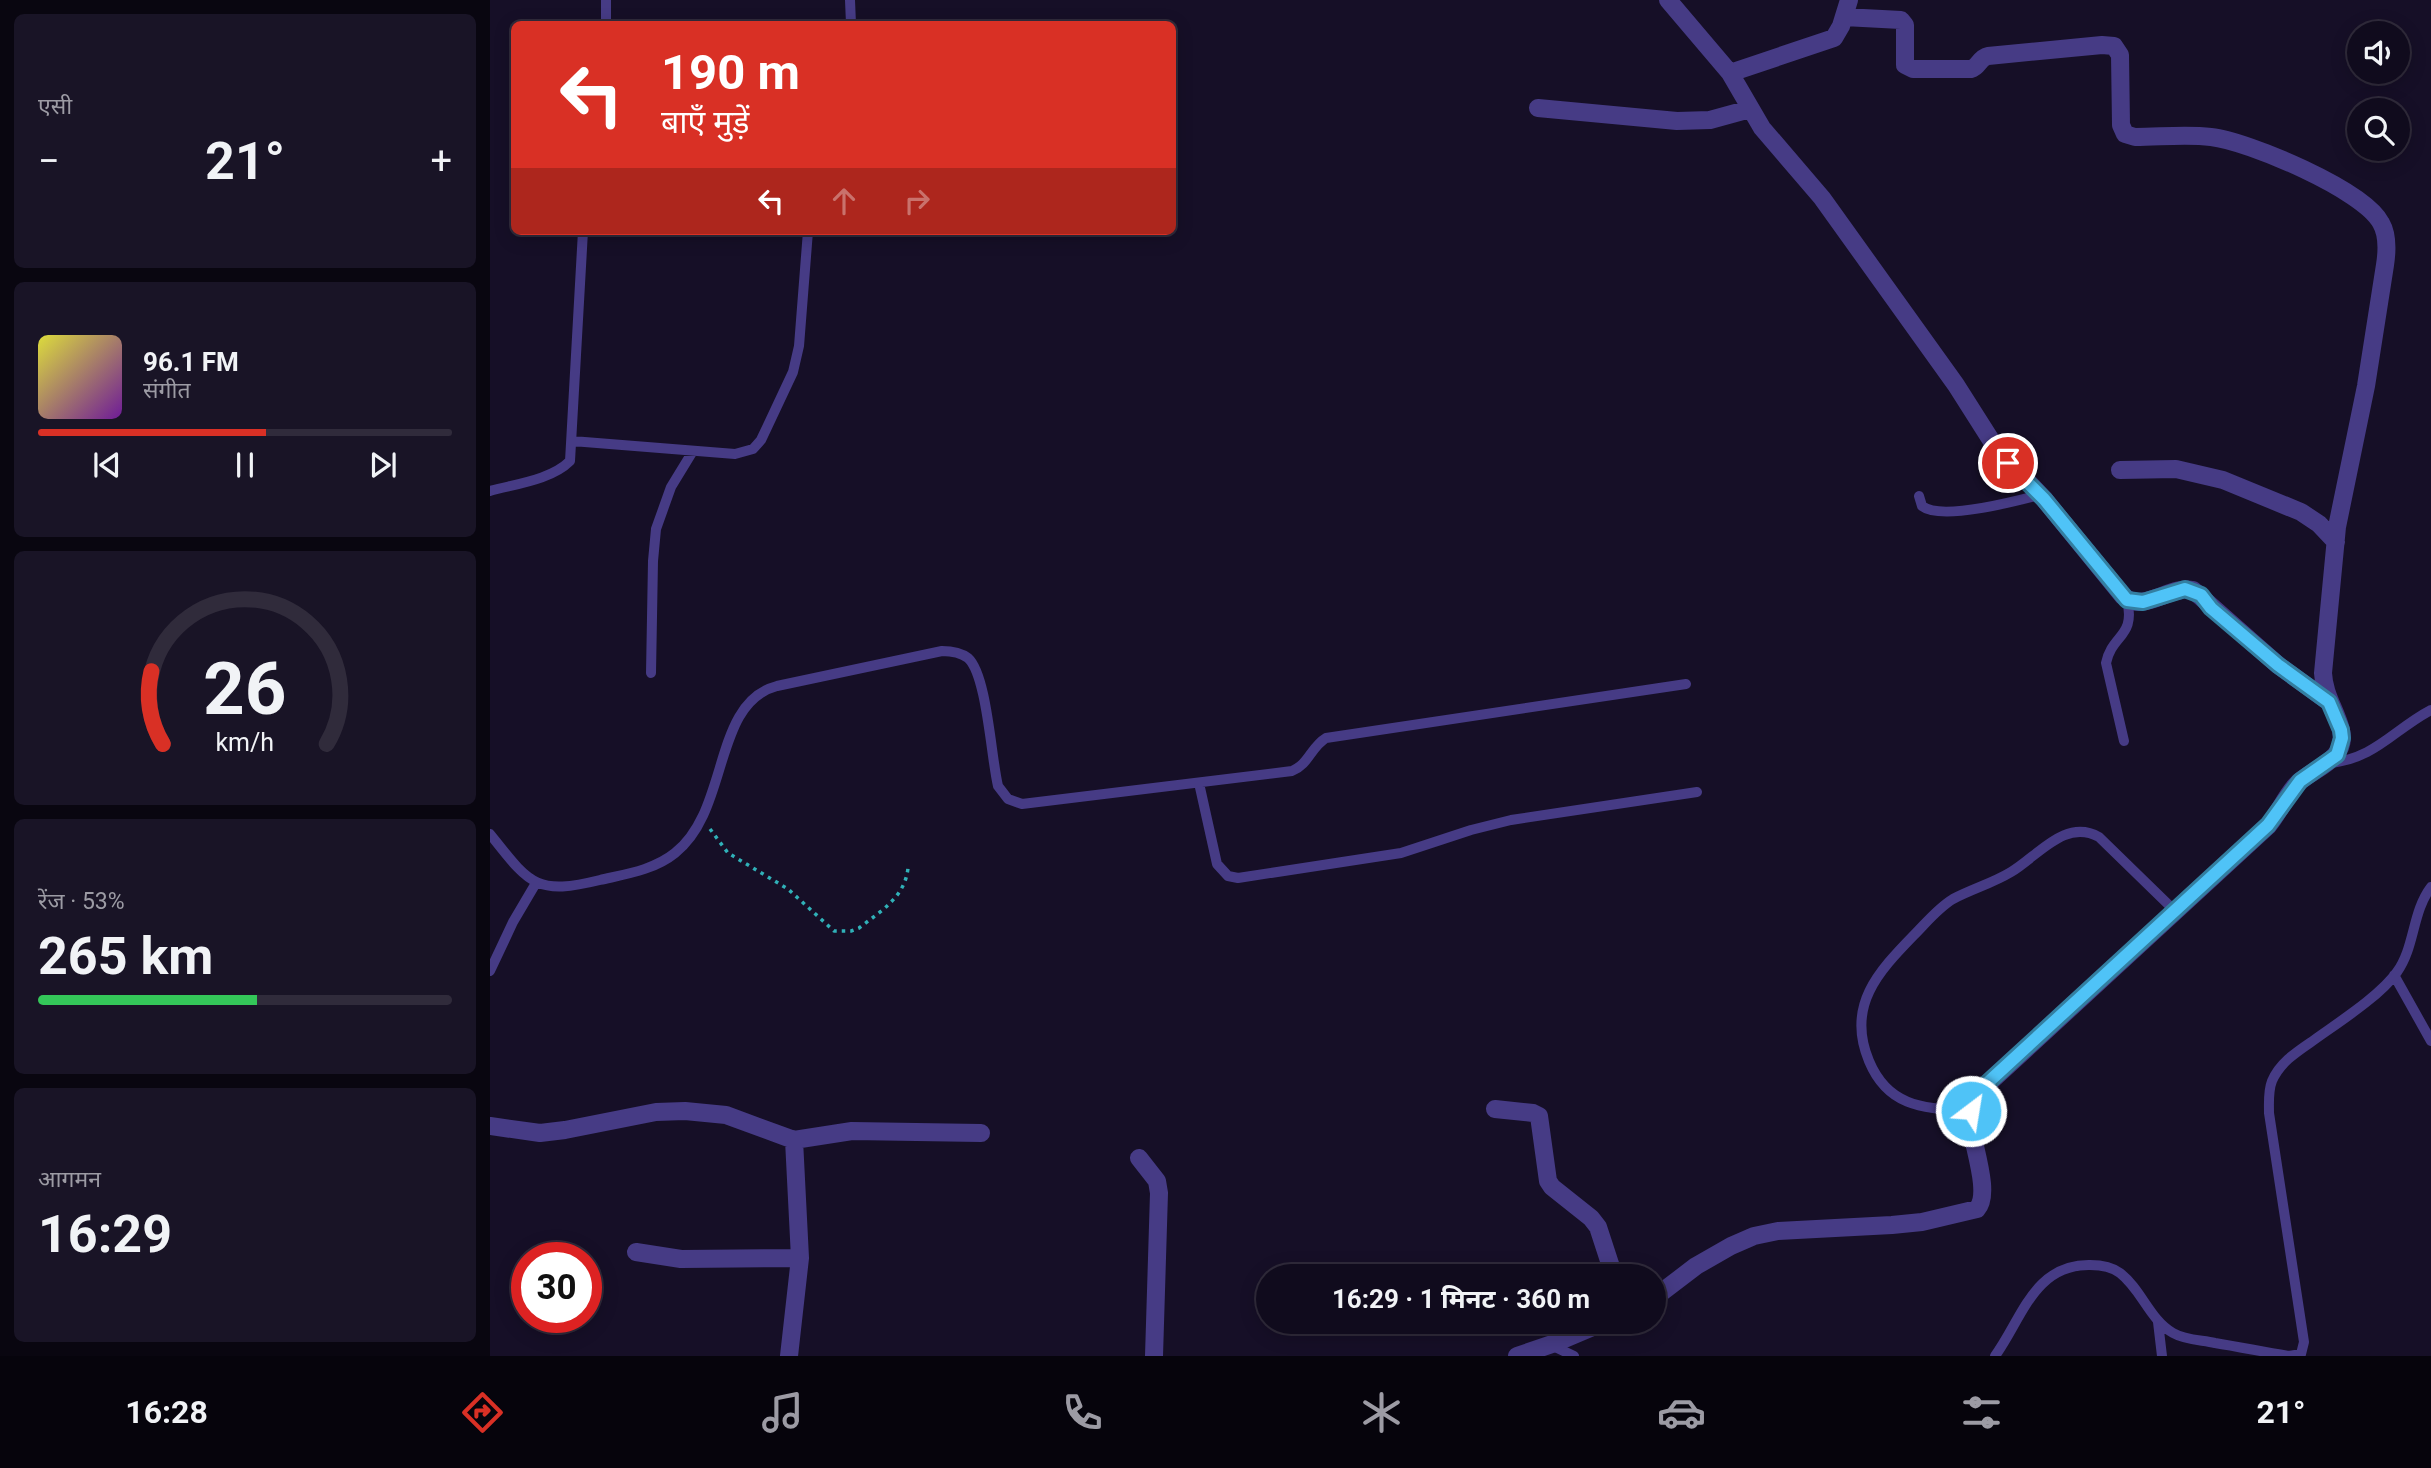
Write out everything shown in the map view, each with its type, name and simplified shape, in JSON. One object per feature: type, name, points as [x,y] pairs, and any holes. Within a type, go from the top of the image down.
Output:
[{"type":"street","points":[[1668,0],[1730,73],[1750,109],[1788,161],[1822,198],[1956,385],[1996,448],[2127,600],[2137,603],[2179,590],[2193,590],[2278,665],[2329,702]]},
{"type":"street","points":[[1666,1289],[1696,1266],[1755,1236],[1778,1231],[1892,1226],[1978,1209],[1983,1197],[1971,1111],[1978,1093],[2268,825],[2300,781],[2337,755],[2342,738],[2341,730],[2329,702],[2323,673],[2336,542],[2346,478],[2366,386],[2387,251],[2382,225],[2371,209],[2324,180],[2253,147],[2209,136],[2136,137],[2125,134],[2121,125],[2119,55],[2114,46],[1989,56],[1982,58],[1976,67],[1971,69],[1913,69],[1905,65],[1905,25],[1901,20],[1847,8],[1838,34],[1828,41],[1730,73]]},
{"type":"street","points":[[1538,108],[1677,121],[1710,120],[1750,109]]},
{"type":"street","points":[[2120,470],[2176,469],[2223,480],[2301,512],[2319,524],[2336,542]]},
{"type":"street","points":[[1495,1109],[1533,1112],[1539,1116],[1548,1181],[1598,1227],[1610,1264]]},
{"type":"street","points":[[490,1126],[540,1133],[628,1116],[685,1111],[726,1115],[794,1140],[852,1131],[981,1133]]},
{"type":"street","points":[[789,1356],[800,1258],[794,1140]]},
{"type":"street","points":[[1139,1158],[1157,1181],[1158,1193],[1154,1356]]},
{"type":"street","points":[[636,1252],[681,1259],[800,1258]]},
{"type":"street","points":[[1517,1356],[1577,1334]]},
{"type":"lane","points":[[606,0],[606,21]]},
{"type":"lane","points":[[850,0],[851,21]]},
{"type":"lane","points":[[490,491],[551,474],[570,461],[583,235]]},
{"type":"lane","points":[[572,441],[735,454],[753,449],[781,401],[797,358],[808,235]]},
{"type":"lane","points":[[651,673],[656,529],[671,487],[693,451]]},
{"type":"lane","points":[[1919,496],[1924,508],[1934,511],[1993,507],[2039,495]]},
{"type":"lane","points":[[2124,741],[2105,670],[2110,650],[2130,620],[2127,600]]},
{"type":"lane","points":[[490,834],[513,863],[536,883],[546,887],[571,887],[660,863],[688,841],[702,818],[712,798],[733,726],[754,697],[777,687],[942,651],[967,657],[979,676],[998,786],[1014,803],[1029,804],[1292,771],[1304,765],[1318,743],[1336,736],[1686,684]]},
{"type":"lane","points":[[2329,762],[2348,761],[2362,756],[2431,710]]},
{"type":"lane","points":[[1199,783],[1217,864],[1228,876],[1238,878],[1401,853],[1510,820],[1697,792]]},
{"type":"lane","points":[[1971,1111],[1921,1107],[1895,1096],[1873,1071],[1863,1045],[1861,1011],[1880,971],[1938,911],[1952,900],[2017,868],[2066,833],[2084,831],[2099,837],[2175,912]]},
{"type":"lane","points":[[490,971],[513,922],[536,883]]},
{"type":"lane","points":[[2000,1353],[2020,1313],[2040,1284],[2060,1270],[2082,1265],[2099,1265],[2119,1272],[2158,1322],[2181,1337],[2289,1356],[2301,1354],[2304,1342],[2269,1113],[2273,1079],[2286,1060],[2354,1010],[2394,975],[2402,963],[2418,910],[2431,887]]},
{"type":"lane","points":[[2394,975],[2431,1041]]},
{"type":"lane","points":[[2158,1322],[2162,1356]]},
{"type":"lane","points":[[1551,1345],[1574,1356]]},
{"type":"path","points":[[702,818],[728,853],[788,889],[834,930],[851,931],[899,895],[907,881],[908,868]]},
{"type":"route","points":[[1971,1111],[1983,1087],[2268,825],[2300,781],[2337,755],[2342,738],[2329,702],[2278,665],[2211,608],[2201,595],[2185,589],[2143,602],[2127,600],[2044,499],[2008,463]]}]
